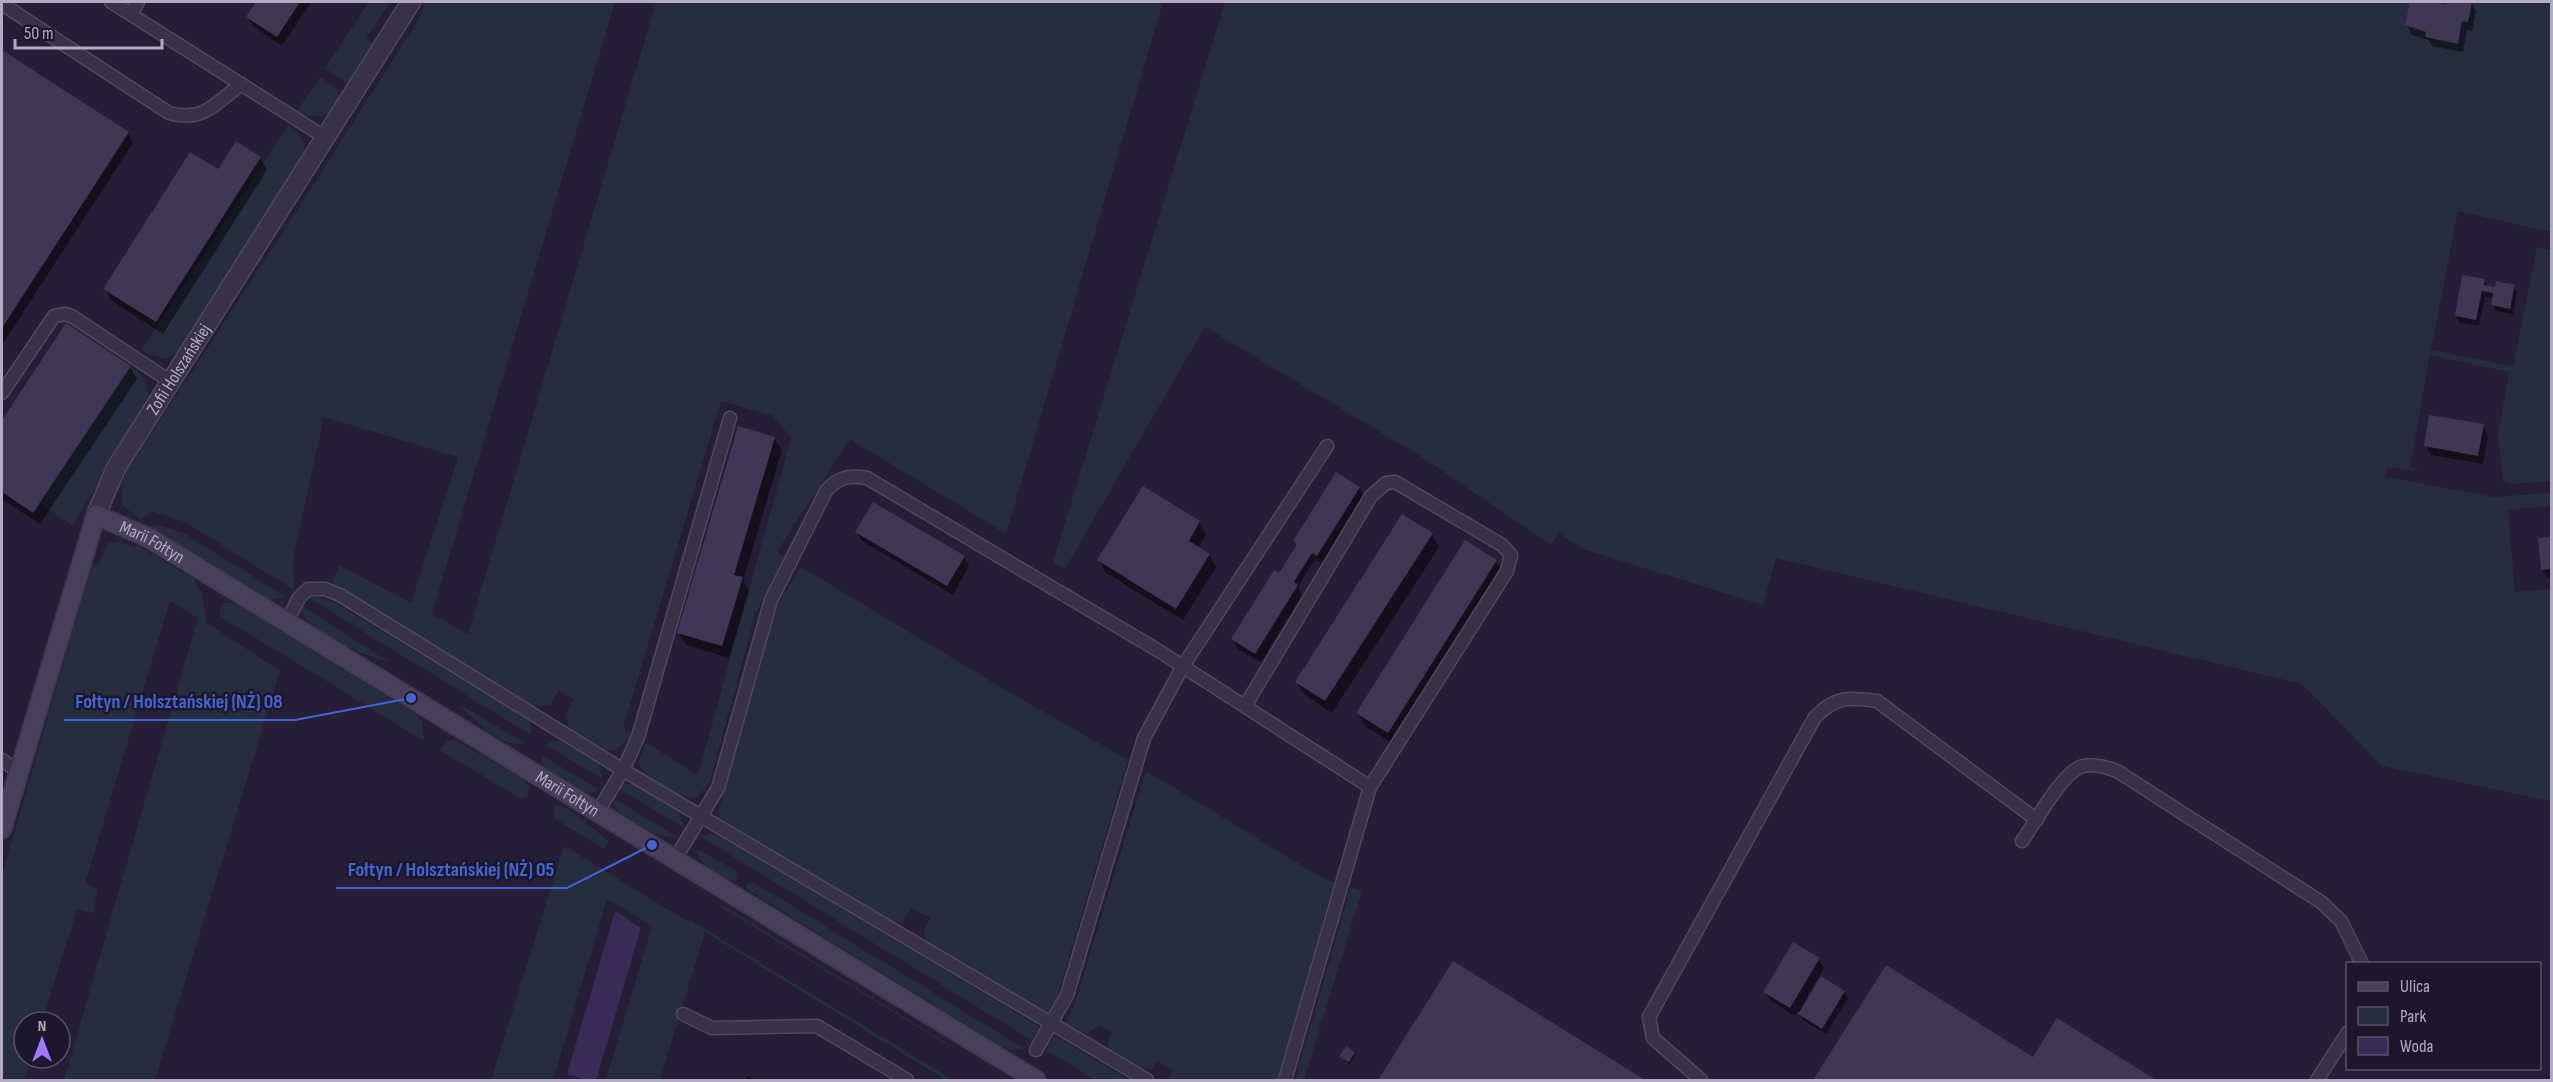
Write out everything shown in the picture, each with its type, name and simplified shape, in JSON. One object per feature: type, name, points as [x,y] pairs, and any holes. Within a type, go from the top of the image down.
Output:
[{"type":"street","name":"Zofii Holszańskiej","points":[[2,829],[96,515],[116,468],[411,2]]},
{"type":"street","name":"Marii Fołtyn","points":[[96,515],[149,538],[1036,1080]]},
{"type":"lane","points":[[111,2],[326,138]]},
{"type":"lane","points":[[131,14],[138,2]]},
{"type":"lane","points":[[2,4],[185,118],[201,114],[241,84]]},
{"type":"lane","points":[[2,393],[54,316],[59,314],[73,317],[171,382]]},
{"type":"lane","points":[[597,813],[623,770],[638,737],[730,418]]},
{"type":"lane","points":[[1036,1050],[1067,995],[1144,738],[1183,666],[1327,446]]},
{"type":"lane","points":[[675,859],[718,788],[771,600],[826,491],[842,477],[855,476],[879,483],[1183,666],[1370,787]]},
{"type":"lane","points":[[1245,706],[1371,496],[1386,483],[1395,482],[1502,545],[1511,555],[1507,571],[1370,787],[1286,1080]]},
{"type":"lane","points":[[286,623],[299,598],[308,589],[326,589],[340,594],[623,770],[1147,1080]]},
{"type":"lane","points":[[1701,1080],[1653,1038],[1649,1017],[1815,717],[1829,703],[1852,698],[1878,701],[2037,820]]},
{"type":"lane","points":[[2,760],[19,772]]},
{"type":"lane","points":[[2022,842],[2067,777],[2081,767],[2103,766],[2117,771],[2321,902],[2341,921],[2362,962]]},
{"type":"lane","points":[[683,1014],[712,1028],[817,1026],[907,1080]]},
{"type":"lane","points":[[2317,1080],[2346,1035]]},
{"type":"green space","points":[[369,2],[391,2],[366,38],[378,47],[352,87],[325,68]]},
{"type":"green space","points":[[425,2],[615,2],[432,614],[468,634],[656,2],[1163,2],[1006,534],[850,439],[777,552],[784,557],[755,615],[710,782],[698,797],[683,795],[665,787],[648,775],[638,763],[646,743],[698,775],[791,438],[773,416],[721,401],[623,728],[632,734],[617,750],[606,750],[569,728],[566,715],[573,699],[559,690],[550,705],[533,706],[332,583],[339,565],[411,603],[458,457],[324,417],[293,559],[294,590],[185,522],[151,511],[141,520],[123,506],[121,486],[126,472],[280,237],[423,12]]},
{"type":"green space","points":[[1225,2],[2551,2],[2551,232],[2458,211],[2431,350],[2513,366],[2537,247],[2551,250],[2551,481],[2511,484],[2503,482],[2498,435],[2509,372],[2430,355],[2410,466],[2420,469],[2413,471],[2387,467],[2387,477],[2493,497],[2551,493],[2551,506],[2508,510],[2515,592],[2551,589],[2551,801],[2382,766],[2302,684],[1776,558],[1763,605],[1583,549],[1559,533],[1551,545],[1425,459],[1205,327],[1065,569],[1053,562]]},
{"type":"green space","points":[[320,77],[335,87],[343,102],[333,111],[322,116],[310,116],[297,111]]},
{"type":"green space","points":[[288,125],[302,140],[303,160],[179,352],[164,359],[141,351]]},
{"type":"green space","points":[[131,366],[145,380],[149,396],[73,526],[40,503]]},
{"type":"green space","points":[[153,524],[182,532],[286,597],[272,600],[263,597],[149,527]]},
{"type":"green space","points":[[120,542],[135,548],[137,545],[194,579],[202,594],[207,623],[280,671],[155,1080],[64,1080],[67,1070],[72,1070],[72,1052],[198,618],[170,601],[85,884],[98,889],[93,913],[77,909],[46,1010],[12,1010],[12,1070],[28,1070],[25,1080],[2,1080],[2,875],[92,564],[98,566],[108,543]]},
{"type":"green space","points":[[801,567],[997,685],[1128,760],[1056,1001],[1047,1015],[925,942],[924,930],[930,918],[911,909],[903,922],[893,923],[719,818],[719,809],[775,609]]},
{"type":"green space","points":[[307,597],[318,597],[334,602],[528,720],[531,725],[531,735]]},
{"type":"green space","points":[[226,602],[238,604],[415,714],[422,721],[424,741],[223,618],[219,615],[220,608]]},
{"type":"green space","points":[[301,605],[392,663],[353,649],[323,634],[304,616]]},
{"type":"green space","points":[[458,705],[525,743],[516,744],[498,738]]},
{"type":"green space","points":[[447,740],[458,741],[524,780],[529,786],[528,796],[520,798],[440,750]]},
{"type":"green space","points":[[553,741],[562,741],[600,764],[602,779],[546,745]]},
{"type":"green space","points":[[542,755],[598,789],[596,792],[585,793],[545,768]]},
{"type":"green space","points":[[1146,771],[1323,878],[1334,882],[1278,1080],[1169,1080],[1173,1071],[1158,1061],[1152,1068],[1141,1069],[1109,1049],[1108,1039],[1113,1033],[1099,1025],[1087,1034],[1064,1023],[1073,1009]]},
{"type":"green space","points":[[624,784],[633,784],[679,812],[684,828],[618,788]]},
{"type":"green space","points":[[614,798],[677,837],[659,835],[628,820],[615,806]]},
{"type":"green space","points":[[556,805],[568,809],[609,841],[604,849],[555,819],[553,812]]},
{"type":"green space","points":[[711,834],[722,837],[1040,1027],[1031,1040],[701,837]]},
{"type":"green space","points":[[564,846],[953,1080],[946,1080],[705,932],[660,1080],[606,1080],[652,926],[607,899],[553,1080],[491,1080]]},
{"type":"green space","points":[[697,849],[735,870],[738,875],[735,882],[717,873],[701,861]]},
{"type":"green space","points":[[748,883],[755,883],[1025,1049],[1011,1050],[1001,1046],[745,888]]},
{"type":"green space","points":[[1351,887],[1362,891],[1304,1080],[1295,1080]]},
{"type":"green space","points":[[724,906],[951,1046],[721,907]]},
{"type":"green space","points":[[1055,1036],[1129,1080],[1095,1080],[1046,1050]]},
{"type":"water","points":[[615,911],[641,928],[596,1080],[579,1080],[580,1078],[567,1074]]},
{"type":"building","points":[[256,2],[300,2],[277,37],[246,17]]},
{"type":"building","points":[[2410,2],[2434,2],[2446,5],[2447,2],[2472,2],[2468,22],[2462,21],[2458,44],[2425,37],[2426,32],[2405,25]]},
{"type":"building","points":[[2,50],[129,132],[2,328]]},
{"type":"building","points":[[236,141],[261,157],[156,322],[103,289],[190,152],[218,169]]},
{"type":"building","points":[[2462,275],[2485,279],[2484,285],[2495,287],[2496,281],[2515,285],[2510,309],[2491,305],[2493,293],[2482,291],[2476,320],[2455,316]]},
{"type":"building","points":[[66,323],[131,366],[33,513],[2,492],[2,420]]},
{"type":"building","points":[[2429,415],[2484,424],[2478,456],[2424,446]]},
{"type":"building","points":[[738,426],[775,437],[734,575],[743,577],[722,646],[677,633]]},
{"type":"building","points":[[1336,472],[1360,487],[1317,556],[1312,553],[1294,582],[1298,585],[1255,654],[1231,639],[1274,570],[1279,573],[1297,544],[1293,541]]},
{"type":"building","points":[[1143,486],[1200,521],[1189,541],[1210,554],[1176,609],[1097,560]]},
{"type":"building","points":[[873,502],[965,556],[947,586],[855,532]]},
{"type":"building","points":[[1402,514],[1433,533],[1325,701],[1295,682]]},
{"type":"building","points":[[2552,537],[2552,569],[2541,570],[2538,538]]},
{"type":"building","points":[[1465,540],[1497,560],[1388,733],[1356,713]]},
{"type":"building","points":[[1793,942],[1820,958],[1790,1008],[1763,992]]},
{"type":"building","points":[[1453,961],[1645,1080],[1378,1080]]},
{"type":"building","points":[[1886,965],[2033,1057],[2057,1018],[2156,1080],[1813,1080]]},
{"type":"building","points":[[1821,976],[1845,991],[1822,1029],[1798,1014]]},
{"type":"building","points":[[1346,1046],[1355,1052],[1349,1062],[1339,1057]]},
{"type":"place","name":"Fołtyn / Holsztańskiej (NŻ) 08","points":[[411,698]]},
{"type":"place","name":"Fołtyn / Holsztańskiej (NŻ) 05","points":[[652,845]]}]
